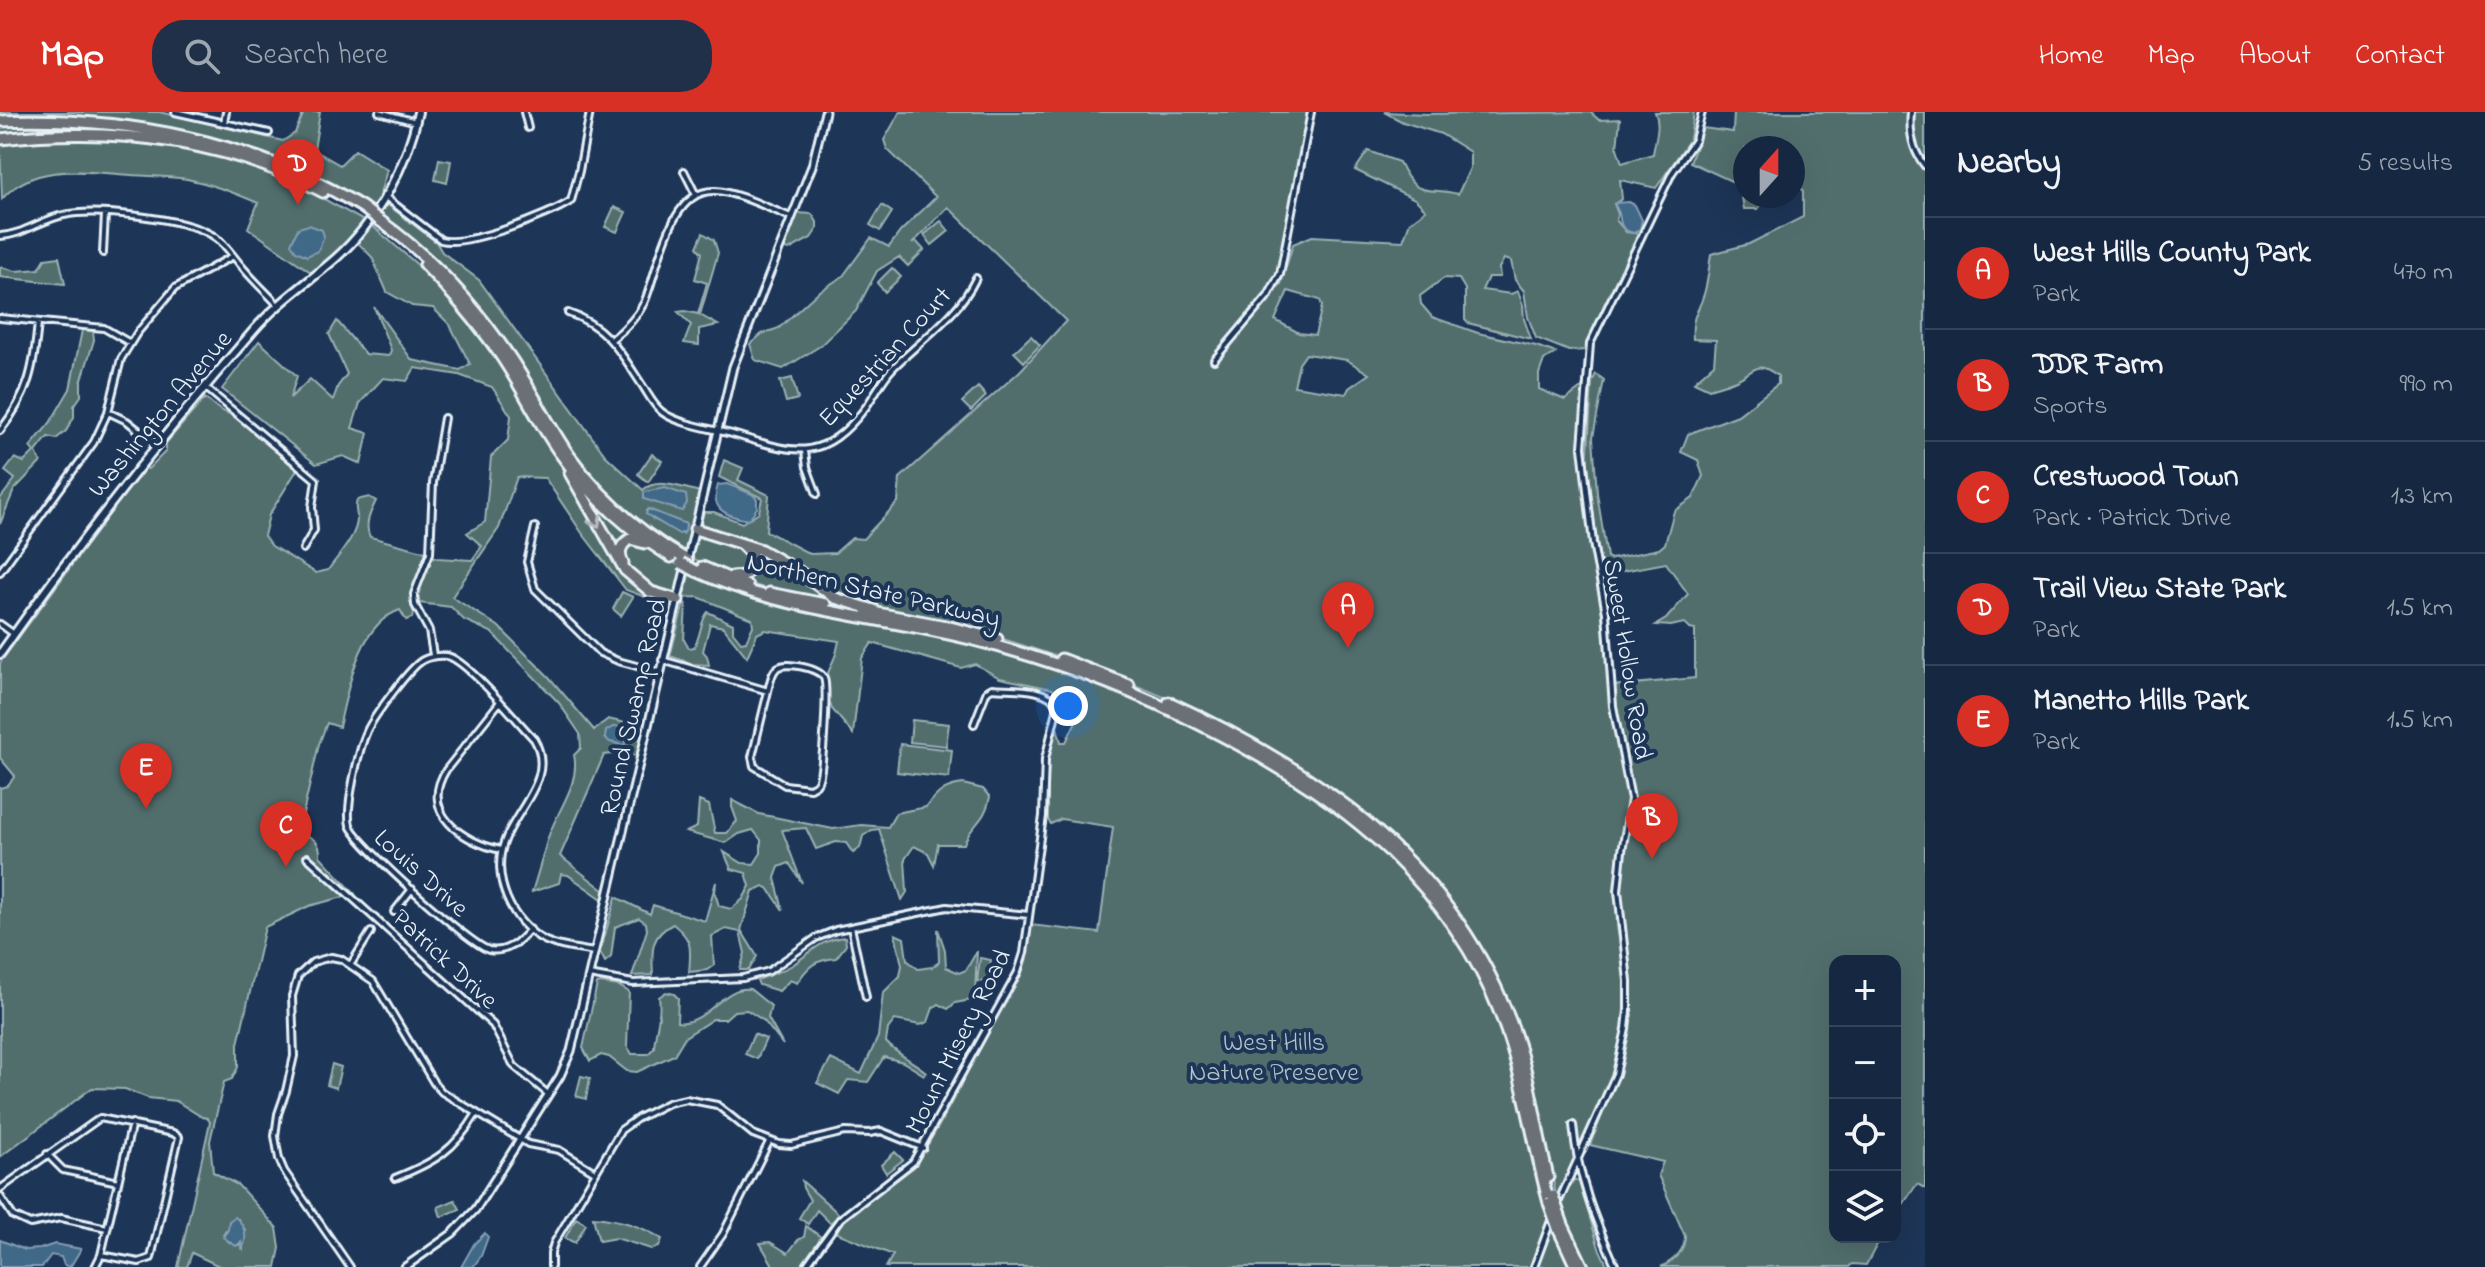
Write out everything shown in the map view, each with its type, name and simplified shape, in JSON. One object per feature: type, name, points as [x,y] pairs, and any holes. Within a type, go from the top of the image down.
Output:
[{"type":"highway","name":"Northern State Parkway","points":[[0,121],[107,124],[207,141],[281,165],[361,210],[411,243],[451,282],[509,356],[569,455],[636,525],[680,559]]},
{"type":"highway","name":"Northern State Parkway","points":[[0,139],[93,133],[140,136],[202,146],[280,171],[361,210]]},
{"type":"highway","name":"Northern State Parkway","points":[[376,220],[463,305],[498,350],[559,453],[599,501],[659,550],[769,599],[926,628],[999,646],[1077,672],[1167,708],[1241,745],[1336,803],[1384,843],[1439,906],[1473,958],[1491,994],[1517,1062],[1551,1200],[1576,1267]]},
{"type":"highway","points":[[559,453],[625,570],[651,592],[678,600]]},
{"type":"highway","points":[[695,529],[761,550],[835,598],[897,616]]},
{"type":"highway","points":[[659,550],[630,539],[621,546],[620,558],[642,584],[678,600]]},
{"type":"highway","points":[[733,541],[750,552],[752,567]]},
{"type":"highway","points":[[700,569],[737,578],[744,576],[756,561],[765,558],[785,563]]},
{"type":"highway","name":"Northern State Parkway","points":[[700,569],[771,593],[955,628],[1041,653],[1156,697],[1214,724],[1343,801],[1399,850],[1434,889],[1467,935],[1487,970],[1526,1070],[1551,1200]]},
{"type":"highway","name":"Northern State Parkway","points":[[1560,1226],[1583,1267]]},
{"type":"main road","name":"Washington Avenue","points":[[0,654],[82,539],[254,329],[376,220],[384,196],[408,148],[418,112]]},
{"type":"street","points":[[175,112],[269,133]]},
{"type":"street","points":[[224,123],[226,112]]},
{"type":"street","points":[[379,112],[416,122]]},
{"type":"street","points":[[524,112],[528,128]]},
{"type":"street","points":[[384,196],[447,242],[478,236],[556,211],[571,201],[590,112]]},
{"type":"street","name":"Round Swamp Road","points":[[405,1267],[453,1233],[484,1198],[571,1051],[738,351],[816,157],[825,112]]},
{"type":"street","points":[[1214,360],[1268,296],[1280,274],[1311,112]]},
{"type":"street","name":"Sweet Hollow Road","points":[[1534,1267],[1549,1224],[1616,1074],[1628,1010],[1628,981],[1618,891],[1631,799],[1613,706],[1606,613],[1593,543],[1582,447],[1590,344],[1672,173],[1695,140],[1702,112]]},
{"type":"street","points":[[1911,112],[1912,140],[1925,166]]},
{"type":"street","points":[[684,171],[696,195]]},
{"type":"street","points":[[611,340],[624,330],[643,304],[674,221],[688,199],[718,191],[791,217]]},
{"type":"street","points":[[103,253],[105,214]]},
{"type":"street","points":[[0,236],[62,215],[105,214],[151,218],[201,230],[218,239],[278,305]]},
{"type":"street","points":[[0,572],[86,455],[108,412],[121,359],[130,343],[175,288],[233,256]]},
{"type":"street","name":"Equestrian Court","points":[[568,313],[596,325],[611,340],[663,413],[780,448],[805,451],[826,443],[852,422],[865,408],[885,376],[962,301],[976,278]]},
{"type":"street","points":[[0,318],[104,328],[130,343]]},
{"type":"street","points":[[0,431],[17,408],[31,378],[38,321]]},
{"type":"street","points":[[206,388],[316,480],[312,507],[314,530],[303,549]]},
{"type":"street","points":[[108,412],[127,421],[157,445]]},
{"type":"street","points":[[444,418],[433,483],[430,556],[414,594],[415,605],[429,631],[433,656],[456,659],[499,703],[534,739],[542,759],[540,778],[501,850],[481,846],[464,837],[447,819],[437,800],[440,779],[499,703]]},
{"type":"street","points":[[805,451],[817,494]]},
{"type":"street","points":[[535,527],[527,562],[535,589],[600,653],[659,672]]},
{"type":"street","points":[[0,624],[14,634]]},
{"type":"street","name":"Louis Drive","points":[[433,656],[410,670],[368,730],[348,807],[349,822],[358,839],[482,947],[507,948],[530,929]]},
{"type":"street","points":[[662,660],[768,691]]},
{"type":"street","points":[[786,665],[818,672],[823,677],[826,687],[819,779],[810,788],[785,785],[754,766],[752,757],[768,691],[772,674],[778,667],[786,665]]},
{"type":"street","name":"Mount Misery Road","points":[[805,1267],[840,1219],[913,1162],[1018,972],[1027,939],[1043,816],[1045,759],[1058,706],[1054,699],[1038,692],[992,688],[987,691],[974,724]]},
{"type":"street","name":"Louis Drive","points":[[501,850],[500,872],[507,898],[530,929],[553,944],[595,952]]},
{"type":"street","name":"Patrick Drive","points":[[307,857],[493,1025],[514,1066],[548,1094]]},
{"type":"street","name":"Patrick Drive","points":[[394,912],[412,889]]},
{"type":"street","points":[[589,975],[645,983],[758,975],[782,964],[816,938],[851,927],[947,907],[1029,915]]},
{"type":"street","points":[[851,927],[866,997]]},
{"type":"street","name":"Patrick Drive","points":[[351,964],[371,932]]},
{"type":"street","points":[[350,1267],[284,1171],[275,1136],[294,1056],[292,996],[298,976],[322,958],[331,957],[351,964],[373,981],[442,1092],[520,1139],[535,1146],[559,1150],[595,1172]]},
{"type":"street","points":[[551,1267],[554,1243],[621,1130],[676,1100],[697,1100],[717,1105],[753,1134],[769,1142],[791,1145],[845,1132],[881,1131],[923,1148]]},
{"type":"street","points":[[395,1178],[446,1154],[477,1113]]},
{"type":"street","points":[[0,1189],[100,1118],[173,1133],[179,1137],[151,1258],[139,1262],[101,1255]]},
{"type":"street","points":[[95,1267],[101,1255],[132,1123]]},
{"type":"street","points":[[1573,1125],[1577,1162],[1596,1223],[1616,1267]]},
{"type":"street","points":[[700,1267],[723,1234],[769,1142]]},
{"type":"street","points":[[47,1154],[63,1170],[118,1182]]},
{"type":"street","points":[[0,1196],[13,1216],[30,1224],[61,1218],[107,1228]]},
{"type":"green space","points":[[0,112],[159,112],[283,141],[295,133],[304,112],[320,112],[314,150],[340,165],[355,150],[387,170],[382,195],[371,209],[312,177],[221,142],[123,122],[0,118]]},
{"type":"green space","points":[[900,112],[1309,112],[1278,273],[1221,355],[1281,284],[1293,244],[1312,236],[1403,241],[1410,222],[1426,210],[1415,199],[1355,170],[1368,151],[1399,162],[1417,187],[1458,194],[1470,168],[1470,152],[1441,134],[1403,122],[1384,112],[1590,112],[1599,120],[1620,119],[1617,148],[1622,163],[1653,154],[1658,127],[1655,112],[1694,112],[1690,139],[1656,188],[1620,180],[1622,199],[1614,204],[1618,214],[1616,220],[1626,232],[1640,234],[1604,305],[1586,350],[1569,351],[1536,338],[1528,317],[1524,291],[1515,280],[1511,261],[1504,259],[1499,268],[1500,277],[1488,277],[1482,290],[1511,294],[1518,291],[1531,339],[1468,323],[1465,320],[1465,289],[1459,279],[1444,278],[1420,296],[1421,304],[1432,317],[1478,333],[1556,353],[1544,360],[1539,374],[1539,389],[1565,400],[1584,386],[1581,457],[1612,711],[1628,783],[1616,886],[1617,926],[1626,985],[1625,1029],[1615,1073],[1567,1179],[1567,1175],[1556,1196],[1531,1068],[1519,1031],[1456,910],[1404,849],[1369,816],[1284,757],[1190,708],[1091,668],[984,633],[916,615],[848,602],[794,567],[796,564],[700,526],[704,512],[714,512],[742,523],[759,512],[762,498],[719,477],[724,460],[743,468],[738,480],[769,495],[766,531],[810,554],[835,553],[852,538],[863,539],[898,502],[900,478],[1020,371],[1066,321],[948,207],[912,244],[916,241],[924,250],[908,266],[899,257],[877,271],[856,311],[820,346],[783,369],[755,360],[750,344],[762,334],[779,328],[817,293],[843,276],[871,238],[889,247],[936,197],[887,149],[884,140]],"holes":[[[1288,291],[1320,300],[1322,306],[1315,335],[1299,333],[1275,320]],[[1306,354],[1347,360],[1369,374],[1349,388],[1346,394],[1294,386],[1299,364]]]},
{"type":"green space","points":[[1734,112],[1925,112],[1925,1188],[1917,1184],[1901,1207],[1901,955],[1829,955],[1829,1243],[1878,1243],[1866,1265],[1852,1264],[1849,1267],[1661,1267],[1678,1255],[1685,1236],[1658,1175],[1663,1162],[1590,1145],[1623,1053],[1631,993],[1622,890],[1632,795],[1613,686],[1695,678],[1695,630],[1684,623],[1656,625],[1666,619],[1688,594],[1666,563],[1601,575],[1600,565],[1603,564],[1600,561],[1587,467],[1592,382],[1596,374],[1604,380],[1593,437],[1597,493],[1607,557],[1611,559],[1659,549],[1665,544],[1674,511],[1693,498],[1703,476],[1698,460],[1681,452],[1688,434],[1738,415],[1778,384],[1778,376],[1760,367],[1736,380],[1709,389],[1694,382],[1714,364],[1716,340],[1693,339],[1694,319],[1702,301],[1711,254],[1749,244],[1803,217],[1805,208],[1805,136],[1733,136],[1733,182],[1690,162],[1703,128],[1733,132]]},
{"type":"green space","points":[[0,124],[72,125],[113,130],[73,128],[0,136]]},
{"type":"green space","points":[[83,135],[190,146],[275,172],[364,221],[344,245],[312,273],[248,228],[258,203],[196,181],[62,172],[30,179],[2,199],[0,142]]},
{"type":"green space","points":[[439,159],[451,161],[447,183],[435,180]]},
{"type":"green space","points":[[388,205],[479,280],[605,455],[643,490],[663,484],[700,492],[685,555],[634,518],[572,454],[510,350],[479,306],[409,236],[377,213],[381,207]],"holes":[[[648,509],[686,525],[683,534],[653,519],[646,511]]]},
{"type":"green space","points":[[882,205],[892,212],[880,231],[870,225]]},
{"type":"green space","points":[[614,207],[626,212],[617,232],[605,227]]},
{"type":"green space","points":[[797,213],[812,214],[817,229],[811,238],[789,250],[782,248]]},
{"type":"green space","points":[[941,221],[949,231],[932,245],[924,235]]},
{"type":"green space","points":[[369,223],[441,285],[497,355],[621,567],[673,603],[672,607],[626,590],[545,478],[517,477],[499,528],[452,597],[498,626],[549,677],[594,730],[608,719],[644,727],[637,756],[621,753],[604,755],[560,856],[605,891],[602,899],[568,875],[561,874],[559,883],[532,892],[550,833],[574,778],[574,755],[581,748],[580,734],[559,703],[491,632],[464,620],[451,607],[410,602],[414,613],[412,618],[406,620],[400,610],[374,629],[357,660],[339,727],[327,723],[319,744],[299,831],[317,843],[320,856],[355,894],[309,906],[265,927],[238,1044],[238,1067],[232,1079],[224,1082],[210,1141],[213,1172],[238,1185],[277,1228],[280,1248],[276,1267],[221,1267],[192,1253],[187,1267],[178,1267],[210,1122],[207,1118],[176,1101],[148,1098],[125,1089],[92,1088],[0,1157],[0,788],[7,786],[15,776],[0,758],[0,663],[144,467],[148,469],[166,451],[166,443],[205,398],[220,410],[239,418],[297,470],[269,515],[264,536],[272,546],[316,573],[328,570],[346,546],[356,526],[357,500],[369,497],[376,501],[368,524],[370,537],[423,551],[437,558],[472,560],[482,546],[467,533],[485,522],[491,457],[508,440],[511,416],[492,387],[459,375],[415,368],[407,381],[383,378],[360,403],[352,428],[368,433],[361,464],[343,456],[316,464],[222,389],[259,341],[297,376],[290,398],[310,379],[333,400],[347,374],[329,334],[337,321],[365,354],[389,356],[391,350],[374,307],[412,360],[460,370],[470,364],[450,325],[433,308],[412,306],[387,292],[372,257],[356,241]],"holes":[[[238,1219],[245,1230],[243,1248],[240,1242],[239,1245],[231,1243],[223,1234]]]},
{"type":"green space","points":[[703,233],[714,240],[718,253],[700,315],[718,325],[699,329],[699,345],[684,343],[691,325],[678,312],[698,314],[707,283],[695,279],[702,253],[697,247]]},
{"type":"green space","points":[[59,257],[65,284],[0,277],[0,267],[16,271],[39,269],[45,259]]},
{"type":"green space","points":[[892,268],[901,277],[885,292],[877,283]]},
{"type":"green space","points":[[82,330],[93,331],[94,340],[81,383],[81,396],[74,406],[74,417],[66,431],[56,439],[48,437],[36,452],[41,462],[14,490],[0,524],[0,499],[15,479],[5,471],[15,458],[24,462],[34,452],[30,447],[50,423],[70,389]]},
{"type":"green space","points":[[1031,336],[1040,345],[1024,362],[1014,352]]},
{"type":"green space","points":[[792,378],[798,399],[786,402],[780,381]]},
{"type":"green space","points":[[978,387],[986,396],[971,411],[962,402]]},
{"type":"green space","points":[[652,454],[662,461],[648,482],[638,474]]},
{"type":"green space","points":[[578,483],[638,538],[623,541],[608,532]]},
{"type":"green space","points":[[701,534],[745,549],[750,555],[749,570],[730,574],[691,558],[696,537]]},
{"type":"green space","points":[[638,542],[683,568],[675,594],[647,586],[622,561],[625,546]]},
{"type":"green space","points":[[766,560],[807,580],[837,603],[779,593],[739,580]]},
{"type":"green space","name":"West Hills Nature Preserve","points":[[690,572],[762,602],[957,641],[1121,694],[1174,716],[1277,770],[1369,836],[1411,877],[1447,924],[1477,975],[1502,1028],[1517,1074],[1549,1215],[1530,1267],[886,1267],[893,1255],[837,1233],[840,1223],[914,1167],[1023,966],[1031,925],[1099,933],[1113,827],[1061,819],[1051,824],[1048,820],[1048,760],[1057,727],[1061,742],[1066,742],[1078,717],[1052,689],[1000,678],[975,664],[961,668],[872,643],[862,658],[853,734],[832,709],[823,685],[839,641],[765,630],[757,634],[747,657],[723,627],[710,624],[703,651],[709,665],[693,664],[670,656],[684,603],[684,640],[689,648],[694,647],[708,612],[733,624],[733,632],[741,642],[746,641],[753,626],[752,619],[698,597],[683,598]]},
{"type":"green space","points":[[622,592],[633,597],[621,616],[613,609]]},
{"type":"green space","points":[[912,720],[949,724],[946,746],[910,742]]},
{"type":"green space","points":[[900,744],[952,750],[949,778],[897,772]]},
{"type":"green space","points":[[963,784],[983,789],[990,797],[985,812],[964,844],[938,844],[934,865],[928,853],[914,846],[905,859],[907,892],[902,900],[879,829],[863,836],[860,848],[853,853],[846,843],[836,842],[816,849],[806,828],[782,830],[802,883],[789,863],[779,867],[775,878],[783,910],[768,888],[763,886],[753,891],[741,930],[757,956],[749,970],[740,970],[745,953],[740,932],[726,929],[712,936],[714,965],[707,970],[689,972],[689,945],[673,924],[656,939],[653,975],[632,976],[647,930],[646,923],[639,918],[615,927],[611,957],[605,962],[600,952],[616,897],[650,914],[653,905],[705,921],[716,882],[719,906],[731,909],[743,899],[750,886],[746,873],[731,869],[724,852],[742,863],[754,864],[761,853],[761,840],[753,830],[739,834],[726,843],[686,832],[697,827],[699,801],[709,805],[715,833],[727,833],[737,821],[732,800],[759,814],[833,829],[861,825],[888,827],[896,813],[926,807],[942,791]]},
{"type":"green space","points":[[938,929],[945,950],[946,967],[959,973],[966,970],[977,951],[975,994],[971,1000],[955,1003],[948,1009],[939,1004],[933,1008],[928,1022],[920,1025],[895,1020],[888,1029],[886,1042],[926,1072],[924,1075],[903,1062],[884,1057],[868,1082],[848,1080],[839,1094],[817,1083],[831,1059],[861,1074],[878,1037],[883,993],[900,976],[902,965],[895,934],[904,938],[907,960],[918,969],[932,967],[939,962]]},
{"type":"green space","points":[[845,937],[846,945],[836,958],[813,965],[797,983],[790,980],[779,991],[759,985],[757,980],[790,966],[823,943]]},
{"type":"green space","points":[[980,958],[991,960],[988,982],[977,981]]},
{"type":"green space","points":[[597,984],[619,986],[629,992],[627,1046],[632,1054],[648,1054],[654,1048],[659,997],[666,992],[678,998],[677,1022],[687,1022],[731,993],[750,989],[771,1006],[768,1018],[783,1045],[764,1021],[747,1010],[734,1011],[725,1019],[713,1019],[685,1037],[674,1055],[637,1072],[627,1071],[609,1057],[601,1055],[590,1061],[583,1048]]},
{"type":"green space","points":[[754,1034],[766,1039],[757,1059],[745,1054]]},
{"type":"green space","points":[[332,1064],[341,1067],[336,1088],[327,1085]]},
{"type":"green space","points":[[581,1076],[590,1078],[586,1099],[576,1096]]},
{"type":"green space","points":[[895,1152],[903,1160],[886,1173],[881,1165]]},
{"type":"green space","points":[[1574,1179],[1579,1182],[1608,1267],[1590,1267],[1560,1206]]},
{"type":"green space","points":[[802,1181],[840,1215],[830,1223],[817,1210],[808,1224],[799,1218],[810,1200]]},
{"type":"green space","points":[[455,1200],[460,1209],[441,1217],[438,1207]]},
{"type":"green space","points":[[593,1217],[620,1221],[646,1230],[662,1239],[659,1247],[651,1249],[616,1238],[599,1241]]},
{"type":"green space","points":[[576,1218],[586,1224],[575,1243],[565,1238]]},
{"type":"green space","points":[[1552,1224],[1572,1267],[1536,1267]]},
{"type":"green space","points":[[806,1226],[821,1237],[802,1267],[774,1267],[760,1243],[770,1242],[788,1253],[804,1237]]},
{"type":"water","points":[[1629,202],[1635,205],[1642,220],[1640,229],[1634,233],[1622,226],[1615,204]]},
{"type":"water","points":[[309,225],[322,230],[324,236],[318,251],[307,256],[296,251],[291,244],[298,228]]},
{"type":"water","points":[[727,484],[757,499],[757,508],[748,520],[727,514],[718,506],[718,485]]},
{"type":"water","points":[[665,488],[686,495],[687,503],[682,511],[644,499],[644,492]]},
{"type":"water","points":[[648,509],[686,524],[685,532],[679,534],[646,514]]},
{"type":"water","points":[[621,727],[630,733],[624,745],[605,738],[606,731]]},
{"type":"water","points":[[235,1217],[244,1231],[242,1248],[241,1242],[236,1246],[223,1237],[229,1221]]},
{"type":"water","points":[[485,1233],[488,1237],[481,1256],[473,1267],[461,1267],[474,1244]]},
{"type":"water","points":[[0,1240],[25,1250],[55,1244],[81,1249],[70,1267],[64,1265],[61,1257],[51,1255],[42,1267],[0,1267]]},
{"type":"place","name":"Trail View State Park","points":[[298,205]]},
{"type":"place","name":"West Hills County Park","points":[[1348,648]]},
{"type":"place","name":"Manetto Hills Park","points":[[146,809]]},
{"type":"place","name":"DDR Farm","points":[[1652,859]]},
{"type":"place","name":"Crestwood Town","points":[[286,867]]}]
